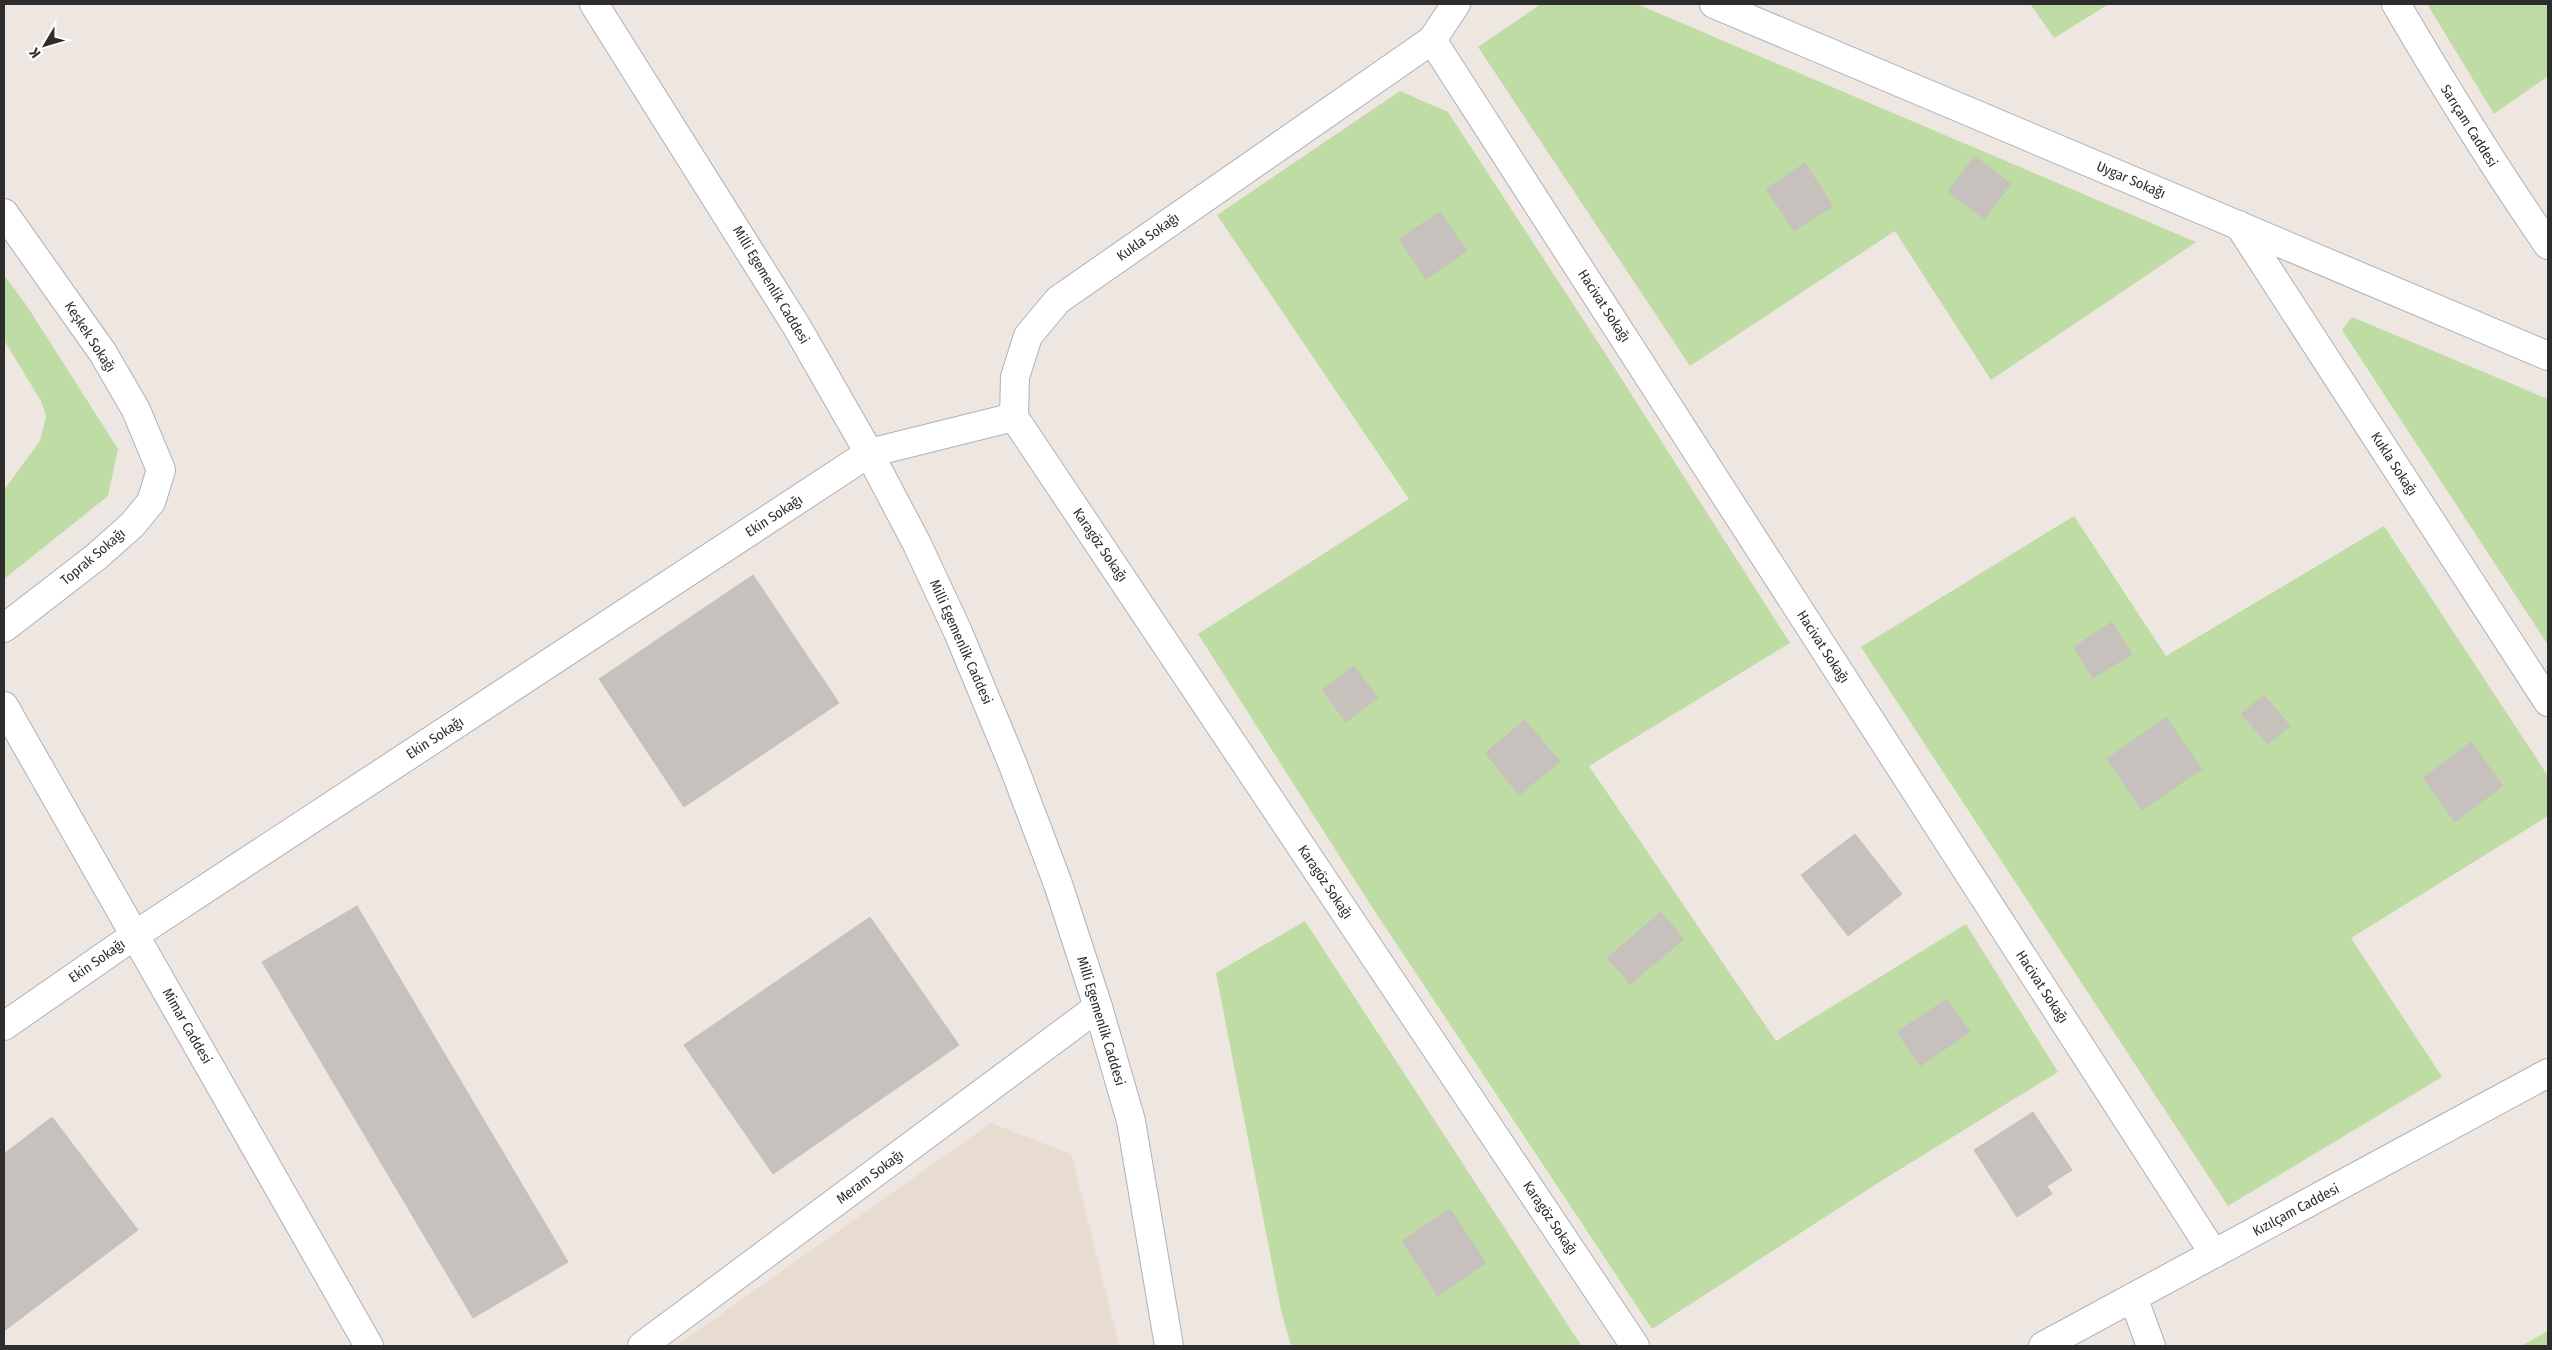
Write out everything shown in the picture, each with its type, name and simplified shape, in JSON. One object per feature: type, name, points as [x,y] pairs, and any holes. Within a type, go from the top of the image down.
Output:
[{"type":"street","name":"Milli Egemenlik Caddesi","points":[[594,4],[797,326],[869,453],[917,544],[980,685],[1058,884],[1098,1007],[1131,1121],[1168,1346]]},
{"type":"street","name":"Kukla Sokağı","points":[[1014,417],[1015,377],[1028,336],[1058,300],[1432,40],[1456,4]]},
{"type":"street","name":"Uygar Sokağı","points":[[1714,4],[2548,356]]},
{"type":"street","name":"Sarıçam Caddesi","points":[[2396,4],[2495,167],[2548,245]]},
{"type":"street","name":"Hacivat Sokağı","points":[[1432,40],[2214,1254]]},
{"type":"street","name":"Keşkek Sokağı","points":[[4,213],[103,353],[136,410],[160,470]]},
{"type":"street","name":"Kukla Sokağı","points":[[2239,225],[2548,702]]},
{"type":"street","points":[[869,453],[1014,417]]},
{"type":"street","name":"Karagöz Sokağı","points":[[1014,417],[1635,1346]]},
{"type":"street","name":"Ekin Sokağı","points":[[4,1026],[135,935],[869,453]]},
{"type":"street","name":"Toprak Sokağı","points":[[4,628],[96,557],[132,525],[150,502],[160,470]]},
{"type":"street","name":"Mimar Caddesi","points":[[4,706],[369,1346]]},
{"type":"street","name":"Meram Sokağı","points":[[642,1346],[1098,1007]]},
{"type":"street","name":"Kızılçam Caddesi","points":[[2044,1346],[2548,1073]]},
{"type":"street","points":[[2133,1298],[2151,1346]]},
{"type":"shaded area","points":[[991,1123],[1071,1154],[1119,1346],[676,1346]]},
{"type":"green space","points":[[1541,4],[1637,4],[2196,242],[1991,380],[1895,231],[1690,366],[1478,47]]},
{"type":"green space","points":[[2030,4],[2109,4],[2054,38]]},
{"type":"green space","points":[[2427,4],[2548,4],[2548,76],[2494,114]]},
{"type":"green space","points":[[1400,91],[1448,112],[1790,643],[1589,766],[1776,1041],[1966,924],[2058,1072],[1873,1186],[1652,1329],[1370,904],[1198,634],[1409,499],[1217,215]]},
{"type":"green space","points":[[4,275],[27,306],[118,449],[108,496],[4,579],[4,490],[40,441],[46,416],[41,401],[4,340]]},
{"type":"green space","points":[[2352,317],[2548,399],[2548,645],[2342,330]]},
{"type":"green space","points":[[2074,516],[2166,656],[2384,526],[2548,776],[2548,816],[2351,938],[2442,1077],[2228,1206],[1861,647]]},
{"type":"green space","points":[[1305,921],[1582,1346],[1291,1346],[1281,1310],[1216,973]]},
{"type":"green space","points":[[2548,1331],[2548,1346],[2521,1346]]},
{"type":"building","points":[[1975,156],[2011,184],[1984,219],[1948,192]]},
{"type":"building","points":[[1805,163],[1833,206],[1794,231],[1766,189]]},
{"type":"building","points":[[1440,212],[1467,251],[1426,279],[1399,239]]},
{"type":"building","points":[[753,575],[839,703],[684,807],[599,679]]},
{"type":"building","points":[[2112,622],[2132,654],[2093,678],[2074,647]]},
{"type":"building","points":[[1354,666],[1378,698],[1346,722],[1322,690]]},
{"type":"building","points":[[2264,695],[2290,726],[2268,744],[2241,714]]},
{"type":"building","points":[[2166,717],[2202,769],[2142,810],[2107,759]]},
{"type":"building","points":[[1525,720],[1560,762],[1519,795],[1485,753]]},
{"type":"building","points":[[2471,742],[2503,786],[2455,822],[2423,778]]},
{"type":"building","points":[[1855,834],[1902,894],[1848,936],[1801,875]]},
{"type":"building","points":[[357,906],[568,1262],[473,1318],[262,962]]},
{"type":"building","points":[[1661,912],[1684,939],[1630,984],[1607,958]]},
{"type":"building","points":[[870,917],[959,1045],[773,1174],[684,1045]]},
{"type":"building","points":[[1947,999],[1970,1032],[1920,1066],[1897,1032]]},
{"type":"building","points":[[2033,1112],[2072,1170],[2047,1186],[2052,1194],[2017,1217],[1974,1150]]},
{"type":"building","points":[[52,1117],[138,1230],[4,1331],[4,1154]]},
{"type":"building","points":[[1450,1209],[1486,1263],[1438,1296],[1402,1241]]}]
